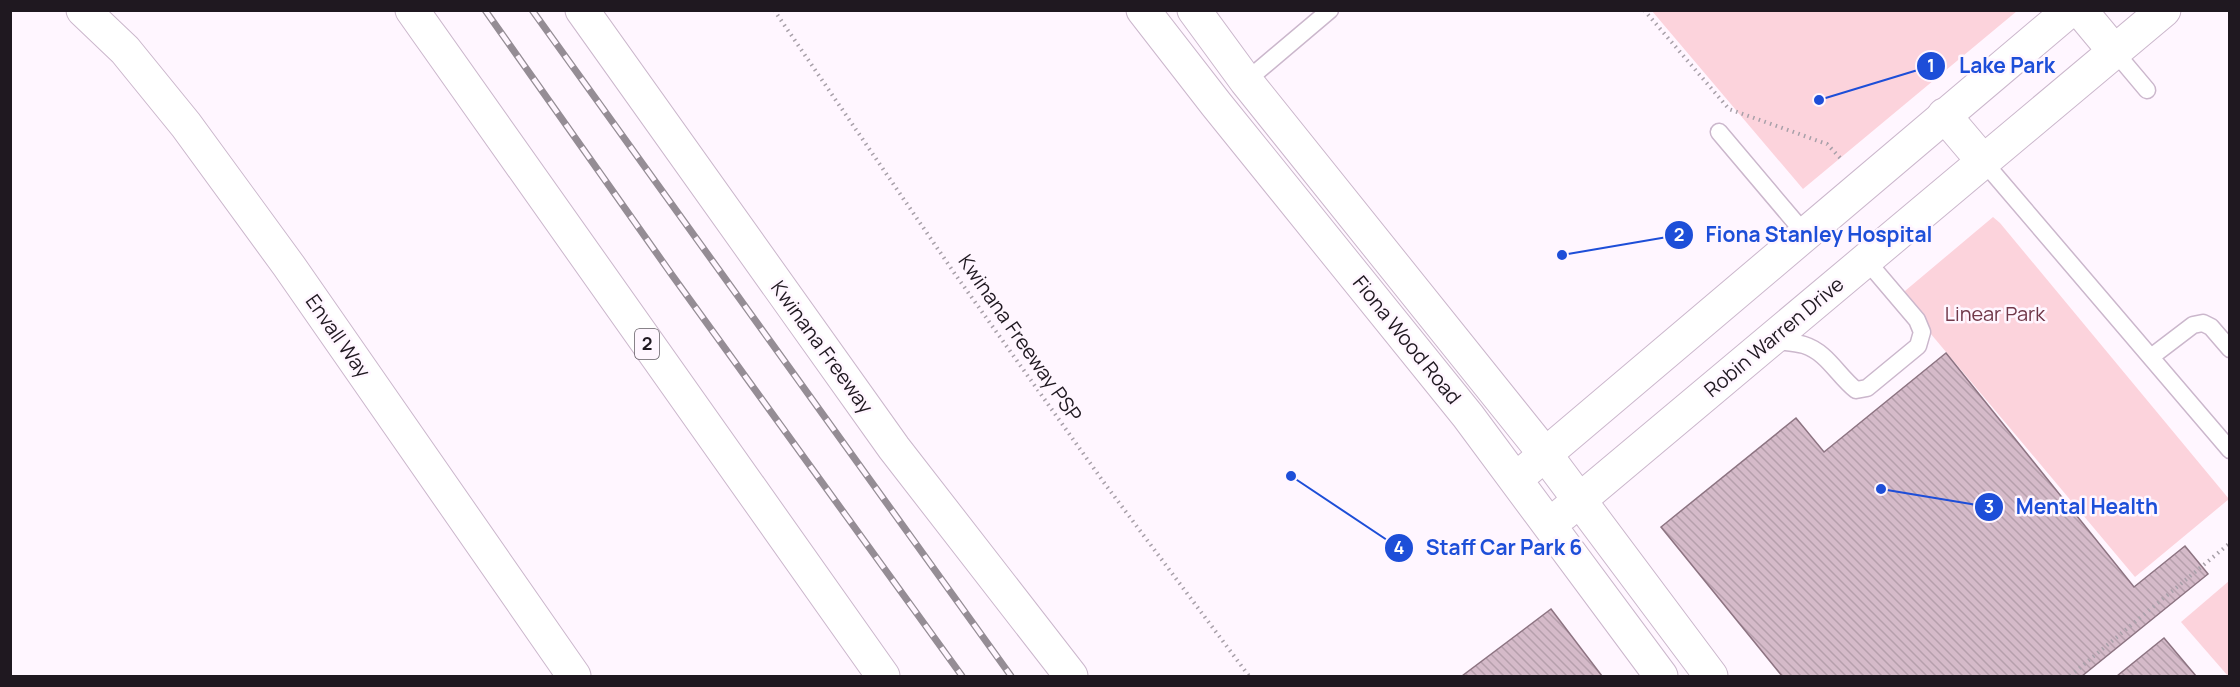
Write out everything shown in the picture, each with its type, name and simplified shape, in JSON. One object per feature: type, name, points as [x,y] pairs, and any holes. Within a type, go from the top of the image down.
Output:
[{"type":"main road","name":"Envall Way","points":[[83,10],[125,50],[186,125],[289,266],[573,676]]},
{"type":"main road","name":"2","points":[[412,10],[883,676]]},
{"type":"main road","name":"Kwinana Freeway","points":[[582,10],[894,448],[1071,676]]},
{"type":"main road","name":"Fiona Wood Road","points":[[1143,10],[1468,416],[1661,676]]},
{"type":"main road","name":"Fiona Wood Road","points":[[1194,10],[1246,81],[1545,454],[1711,676]]},
{"type":"main road","points":[[1515,479],[2070,10]]},
{"type":"main road","points":[[2080,10],[2115,52]]},
{"type":"main road","name":"Robin Warren Drive","points":[[1550,526],[2164,10]]},
{"type":"main road","points":[[1216,104],[1246,81]]},
{"type":"main road","points":[[1944,115],[1983,161]]},
{"type":"lane","points":[[1246,81],[1330,10]]},
{"type":"lane","points":[[2115,52],[2147,90]]},
{"type":"lane","points":[[1719,132],[1806,235]]},
{"type":"lane","points":[[1983,161],[2229,450]]},
{"type":"lane","points":[[1770,340],[1805,345],[1822,355],[1856,390],[1867,388],[1917,346],[1922,332],[1917,320],[1866,260]]},
{"type":"lane","points":[[2151,357],[2193,325],[2203,323],[2211,327],[2229,349]]},
{"type":"path","name":"Kwinana Freeway PSP","points":[[774,10],[955,274],[1105,484],[1249,676]]},
{"type":"path","points":[[1644,10],[1730,109],[1827,144],[1845,163]]},
{"type":"path","points":[[2070,676],[2229,543]]},
{"type":"green space","points":[[1652,11],[2017,11],[1803,189]]},
{"type":"green space","name":"Linear Park","points":[[1993,217],[2229,499],[2135,577],[1899,296]]},
{"type":"green space","points":[[2229,581],[2230,676],[2228,676],[2181,622]]},
{"type":"building","points":[[1946,353],[2134,587],[2185,546],[2208,574],[2082,676],[1782,676],[1661,527],[1796,418],[1824,452]]},
{"type":"building","points":[[1551,609],[1602,676],[1462,676]]},
{"type":"building","points":[[2164,638],[2196,676],[2117,676]]},
{"type":"railway","points":[[485,10],[672,275],[962,676]]},
{"type":"railway","points":[[532,10],[1011,676]]},
{"type":"place","name":"Lake Park","points":[[1819,100]]},
{"type":"place","name":"Fiona Stanley Hospital","points":[[1562,255]]},
{"type":"place","name":"Staff Car Park 6","points":[[1291,476]]},
{"type":"place","name":"Mental Health","points":[[1881,489]]}]
